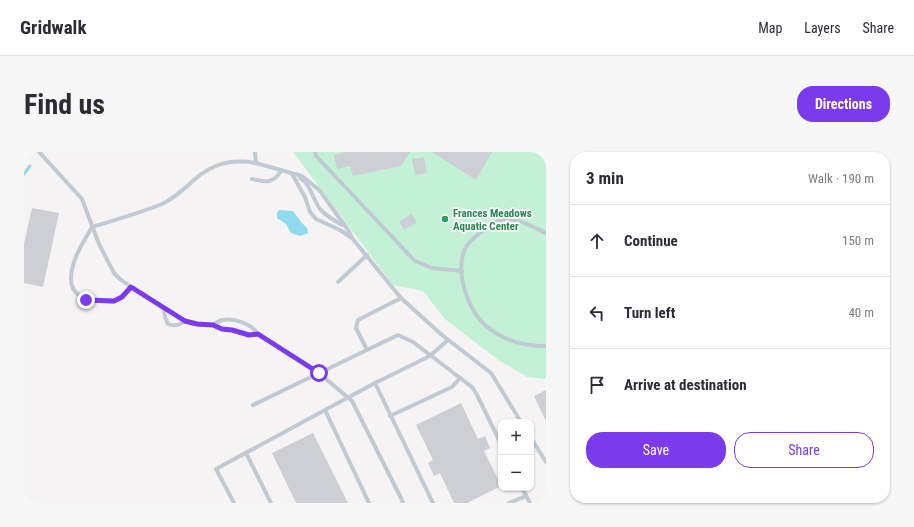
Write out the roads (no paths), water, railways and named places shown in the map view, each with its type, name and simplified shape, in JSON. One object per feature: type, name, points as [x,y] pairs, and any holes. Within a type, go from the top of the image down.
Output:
[{"type":"lane","points":[[39,152],[82,199],[101,249],[114,273],[131,287],[185,321],[197,324],[213,325],[222,329],[249,335],[258,334]]},
{"type":"lane","points":[[255,152],[256,163]]},
{"type":"lane","points":[[315,152],[316,156],[415,261],[432,268],[462,270]]},
{"type":"lane","points":[[131,287],[122,297],[114,301],[86,300],[77,294],[72,288],[72,266],[92,227],[162,204],[172,198],[206,171],[218,164],[234,161],[256,163],[292,174],[302,179],[320,210],[346,228]]},
{"type":"lane","points":[[252,180],[264,182],[273,181],[281,170]]},
{"type":"lane","points":[[292,174],[302,176],[320,191],[352,238],[401,298],[448,340],[491,373],[519,419]]},
{"type":"lane","points":[[292,174],[305,197],[310,212],[316,218],[352,238]]},
{"type":"lane","points":[[546,233],[524,223],[511,220],[499,220],[473,238],[463,254],[462,270],[464,290],[471,306],[484,324],[503,338],[533,346],[546,346]]},
{"type":"lane","points":[[338,282],[367,255]]},
{"type":"lane","points":[[367,350],[356,328],[358,320],[401,298]]},
{"type":"lane","points":[[164,308],[165,317],[168,324],[176,326],[185,321]]},
{"type":"lane","points":[[213,325],[221,320],[243,323],[253,327],[258,334],[319,373],[349,398],[352,401],[403,503]]},
{"type":"lane","points":[[253,406],[398,335],[413,342],[472,387],[498,438]]},
{"type":"lane","points":[[234,503],[216,469],[349,398],[374,383],[430,356],[448,340]]},
{"type":"lane","points":[[390,416],[452,387],[460,378]]},
{"type":"lane","points":[[374,383],[433,503]]},
{"type":"lane","points":[[325,410],[369,503]]},
{"type":"lane","points":[[534,442],[546,460]]},
{"type":"lane","points":[[246,453],[272,503]]},
{"type":"lane","points":[[524,491],[530,503]]},
{"type":"lane","points":[[509,503],[526,496]]},
{"type":"water","points":[[279,210],[293,211],[307,228],[308,233],[300,236],[291,233],[286,224],[277,218],[277,213]]},
{"type":"waterway","points":[[24,174],[30,166]]},
{"type":"place","name":"Frances Meadows Aquatic Center","points":[[445,219]]}]
